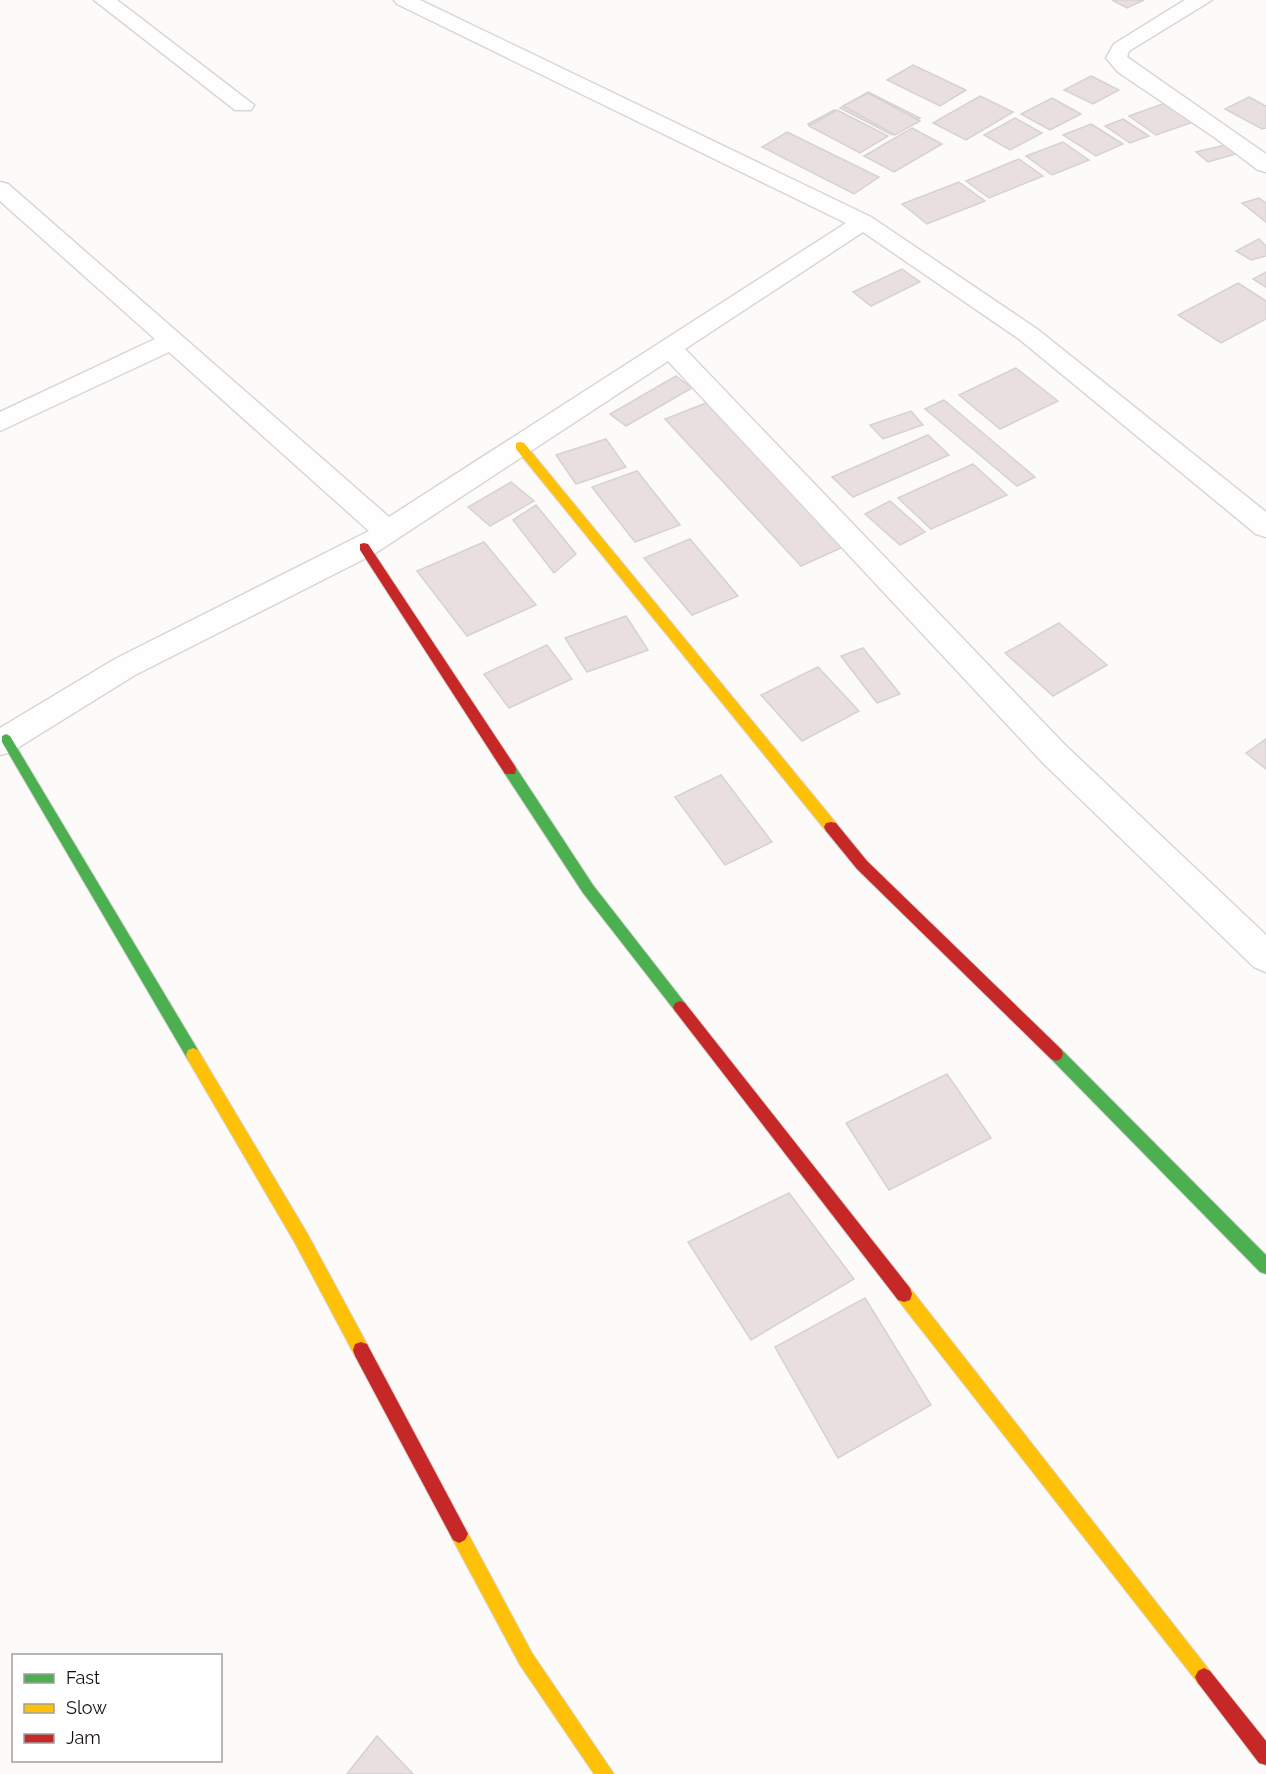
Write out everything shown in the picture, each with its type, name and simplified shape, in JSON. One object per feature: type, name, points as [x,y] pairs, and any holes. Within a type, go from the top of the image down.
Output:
[{"type":"street","points":[[104,0],[243,105]]},
{"type":"street","points":[[404,0],[863,222],[1028,334],[1266,526]]},
{"type":"street","points":[[1202,0],[1180,9],[1120,48],[1116,58],[1125,68],[1222,132],[1266,165]]},
{"type":"street","points":[[0,189],[388,532]]},
{"type":"street","points":[[605,1774],[526,1659],[301,1238],[3,741],[125,667],[364,548],[863,222]]},
{"type":"street","points":[[0,422],[172,341]]},
{"type":"street","points":[[670,348],[1054,754],[1266,957]]},
{"type":"street","points":[[520,446],[862,865],[1060,1056],[1266,1266]]},
{"type":"street","points":[[364,548],[588,889],[1259,1735]]},
{"type":"building","points":[[1112,0],[1144,0],[1127,8]]},
{"type":"building","points":[[913,65],[966,90],[940,106],[887,80]]},
{"type":"building","points":[[1091,76],[1119,90],[1093,104],[1064,90]]},
{"type":"building","points":[[868,92],[920,118],[892,135],[840,108]]},
{"type":"building","points":[[868,93],[920,121],[895,135],[843,106]]},
{"type":"building","points":[[980,96],[1013,112],[966,140],[933,123]]},
{"type":"building","points":[[1249,97],[1266,106],[1266,128],[1262,129],[1225,109]]},
{"type":"building","points":[[1052,98],[1081,114],[1050,130],[1021,114]]},
{"type":"building","points":[[1165,103],[1193,122],[1156,135],[1129,116]]},
{"type":"building","points":[[834,110],[885,137],[859,152],[808,124]]},
{"type":"building","points":[[837,110],[888,136],[860,153],[809,126]]},
{"type":"building","points":[[1015,118],[1042,133],[1010,150],[984,135]]},
{"type":"building","points":[[1123,119],[1149,136],[1130,143],[1105,126]]},
{"type":"building","points":[[1091,124],[1123,144],[1096,156],[1063,135]]},
{"type":"building","points":[[912,128],[942,144],[894,172],[864,156]]},
{"type":"building","points":[[787,132],[879,177],[854,194],[762,147]]},
{"type":"building","points":[[1063,142],[1089,160],[1052,175],[1026,156]]},
{"type":"building","points":[[1225,145],[1236,154],[1208,162],[1196,152]]},
{"type":"building","points":[[1019,159],[1043,176],[989,198],[966,181]]},
{"type":"building","points":[[959,182],[985,201],[927,224],[902,204]]},
{"type":"building","points":[[1259,198],[1266,203],[1266,222],[1242,203]]},
{"type":"building","points":[[1259,239],[1266,246],[1266,256],[1251,260],[1236,251]]},
{"type":"building","points":[[902,269],[920,282],[871,306],[853,292]]},
{"type":"building","points":[[1266,272],[1266,287],[1253,279]]},
{"type":"building","points":[[1238,283],[1266,301],[1266,319],[1221,343],[1178,315]]},
{"type":"building","points":[[1016,368],[1058,401],[1000,429],[959,395]]},
{"type":"building","points":[[676,376],[692,388],[626,426],[610,414]]},
{"type":"building","points":[[944,400],[1035,477],[1017,486],[925,409]]},
{"type":"building","points":[[706,403],[843,547],[801,566],[665,419]]},
{"type":"building","points":[[911,411],[923,425],[883,439],[870,425]]},
{"type":"building","points":[[928,435],[949,455],[853,497],[832,477]]},
{"type":"building","points":[[606,439],[626,467],[576,484],[556,455]]},
{"type":"building","points":[[973,464],[1007,495],[931,529],[898,498]]},
{"type":"building","points":[[637,471],[680,525],[635,542],[592,487]]},
{"type":"building","points":[[511,482],[534,501],[490,526],[468,507]]},
{"type":"building","points":[[890,501],[925,532],[900,545],[865,514]]},
{"type":"building","points":[[536,505],[576,554],[554,573],[513,520]]},
{"type":"building","points":[[690,539],[738,596],[692,615],[644,558]]},
{"type":"building","points":[[484,542],[536,605],[467,636],[417,571]]},
{"type":"building","points":[[626,616],[648,650],[587,672],[565,638]]},
{"type":"building","points":[[1059,623],[1107,665],[1053,696],[1005,653]]},
{"type":"building","points":[[547,645],[572,679],[509,708],[484,674]]},
{"type":"building","points":[[863,648],[900,694],[877,703],[841,656]]},
{"type":"building","points":[[818,667],[859,711],[802,741],[761,695]]},
{"type":"building","points":[[1266,739],[1266,769],[1246,753]]},
{"type":"building","points":[[721,775],[772,842],[725,865],[675,797]]},
{"type":"building","points":[[947,1074],[991,1138],[889,1190],[846,1123]]},
{"type":"building","points":[[789,1193],[854,1279],[751,1340],[688,1242]]},
{"type":"building","points":[[865,1298],[931,1405],[838,1458],[775,1347]]},
{"type":"building","points":[[377,1736],[413,1774],[347,1774]]},
{"type":"traffic: fast","points":[[6,739],[193,1055]]},
{"type":"traffic: fast","points":[[510,770],[588,889],[680,1007]]},
{"type":"traffic: fast","points":[[1056,1054],[1266,1266]]},
{"type":"traffic: slow","points":[[520,446],[831,827]]},
{"type":"traffic: slow","points":[[193,1055],[301,1238],[361,1350]]},
{"type":"traffic: slow","points":[[904,1294],[1204,1677]]},
{"type":"traffic: slow","points":[[459,1534],[526,1659],[605,1774]]},
{"type":"traffic: jam","points":[[364,547],[510,770]]},
{"type":"traffic: jam","points":[[831,827],[862,865],[1056,1054]]},
{"type":"traffic: jam","points":[[680,1007],[904,1294]]},
{"type":"traffic: jam","points":[[361,1350],[459,1534]]},
{"type":"traffic: jam","points":[[1204,1677],[1266,1756]]}]
